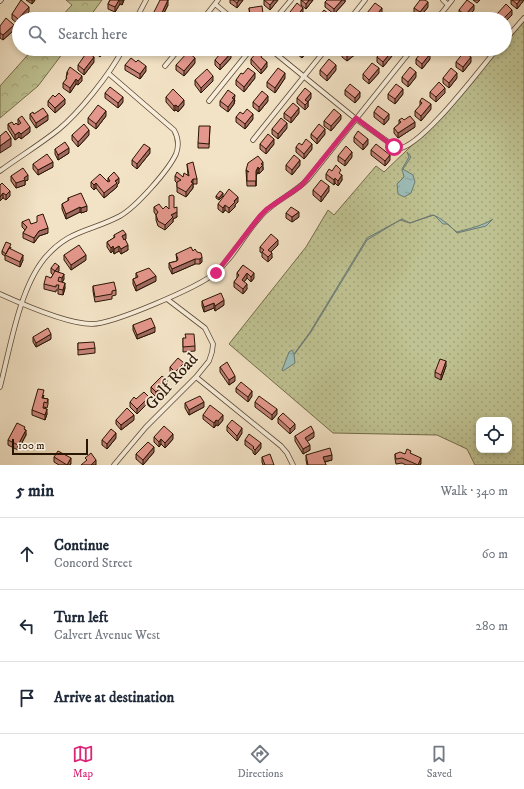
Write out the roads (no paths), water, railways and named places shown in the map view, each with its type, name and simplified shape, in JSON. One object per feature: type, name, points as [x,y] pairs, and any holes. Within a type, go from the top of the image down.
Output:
[{"type":"street","points":[[140,12],[146,0]]},
{"type":"street","points":[[209,12],[218,0]]},
{"type":"street","points":[[282,12],[291,0]]},
{"type":"street","points":[[356,12],[365,0]]},
{"type":"street","points":[[442,0],[448,5]]},
{"type":"street","points":[[442,12],[452,0]]},
{"type":"street","points":[[215,4],[225,12]]},
{"type":"street","points":[[512,32],[524,18]]},
{"type":"street","points":[[0,171],[58,130],[108,73],[119,56]]},
{"type":"street","points":[[165,66],[173,56]]},
{"type":"street","points":[[209,101],[245,56]]},
{"type":"street","points":[[279,56],[394,147],[402,149],[407,147],[430,128],[491,56]]},
{"type":"street","points":[[253,140],[320,56]]},
{"type":"street","points":[[0,294],[22,304],[78,322],[92,324],[105,323],[167,299],[216,273],[260,216],[267,209],[301,186],[406,56]]},
{"type":"street","points":[[0,387],[22,304],[30,283],[49,253],[70,236],[120,216],[132,207],[160,176],[176,154],[177,140],[174,130],[108,73]]},
{"type":"street","name":"Golf Road","points":[[114,465],[146,427],[196,377],[209,361],[212,352],[213,344],[211,336],[205,328],[167,299]]},
{"type":"street","points":[[196,377],[282,446],[293,465]]},
{"type":"water","points":[[407,152],[411,157],[403,169],[413,175],[415,182],[411,193],[404,197],[398,194],[397,184],[404,177],[402,169],[409,157]]},
{"type":"water","points":[[435,216],[442,220],[447,224],[443,224]]},
{"type":"water","points":[[493,219],[486,226],[457,233],[452,228],[457,232],[480,225]]},
{"type":"water","points":[[399,221],[367,240],[311,332],[294,355],[295,363],[283,371],[282,370],[289,352],[292,350],[294,354],[310,332],[367,238]]}]
